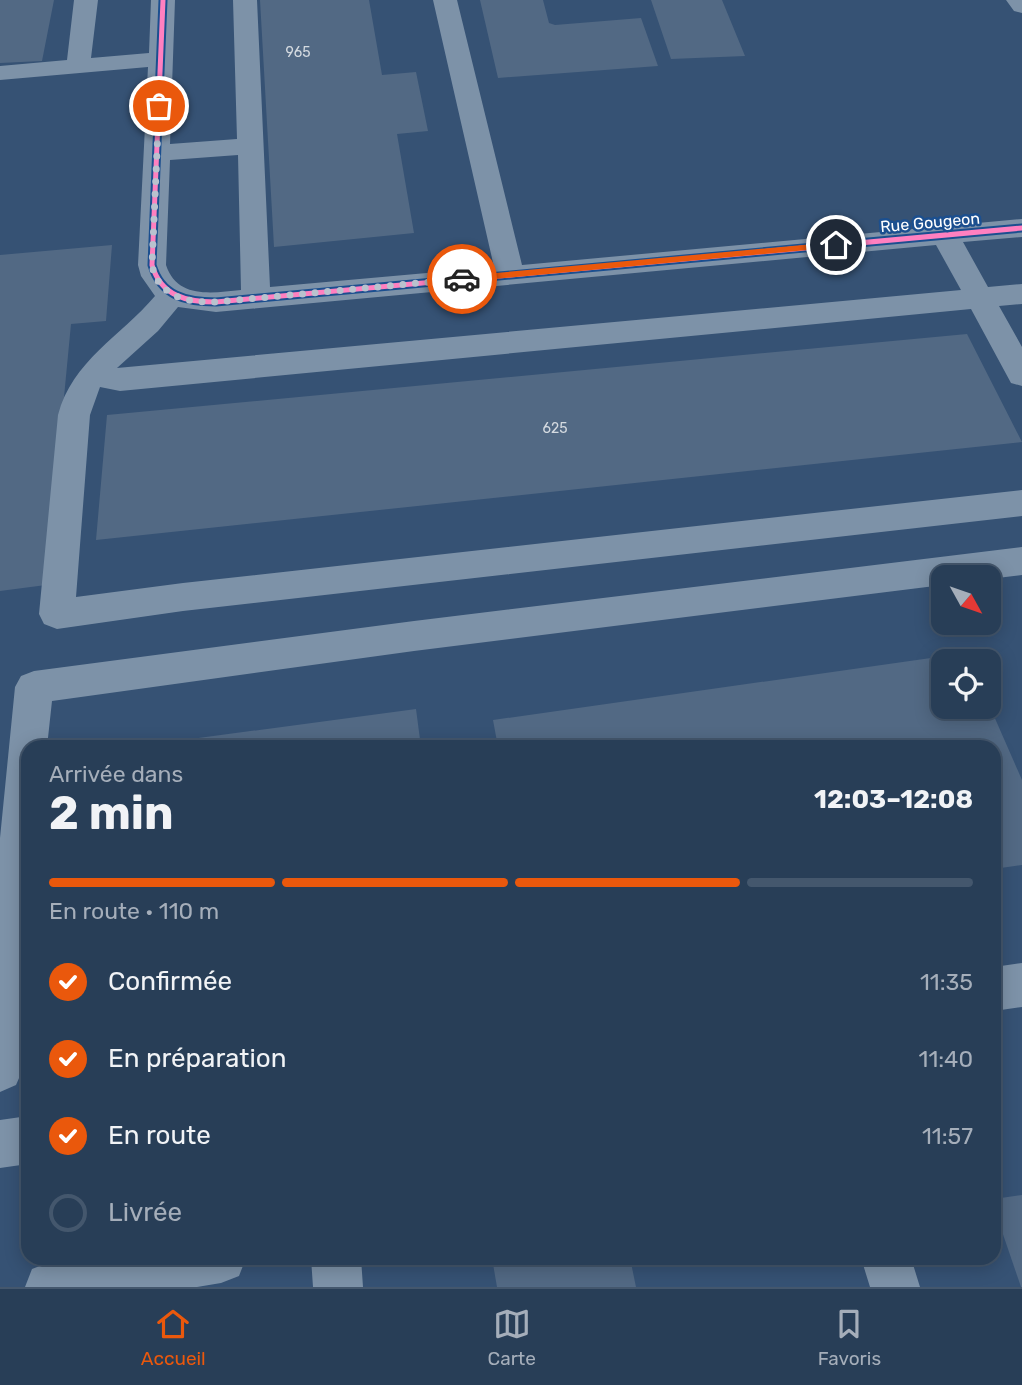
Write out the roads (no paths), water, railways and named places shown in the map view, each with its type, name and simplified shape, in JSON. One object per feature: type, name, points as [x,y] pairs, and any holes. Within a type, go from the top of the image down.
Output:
[{"type":"street","points":[[78,66],[86,0]]},
{"type":"street","points":[[163,0],[152,265],[157,283],[172,295],[150,321],[93,375],[79,393],[75,405],[57,614],[1022,503]]},
{"type":"street","points":[[245,0],[256,298]]},
{"type":"street","points":[[445,0],[510,275]]},
{"type":"street","points":[[1018,0],[1022,6]]},
{"type":"street","points":[[0,73],[160,59]]},
{"type":"street","points":[[157,153],[249,146]]},
{"type":"street","name":"Rue Gougeon","points":[[172,295],[204,302],[256,298],[1022,228]]},
{"type":"street","points":[[945,235],[1022,375]]},
{"type":"street","points":[[93,375],[120,380],[1022,294]]},
{"type":"street","points":[[29,740],[34,687],[414,636],[1022,561]]},
{"type":"street","points":[[0,1069],[21,830]]},
{"type":"street","points":[[1001,988],[1022,985]]},
{"type":"street","points":[[0,1144],[21,1141]]},
{"type":"street","points":[[50,1287],[180,1265]]},
{"type":"street","points":[[336,1265],[338,1287]]},
{"type":"street","points":[[888,1265],[895,1287]]}]
